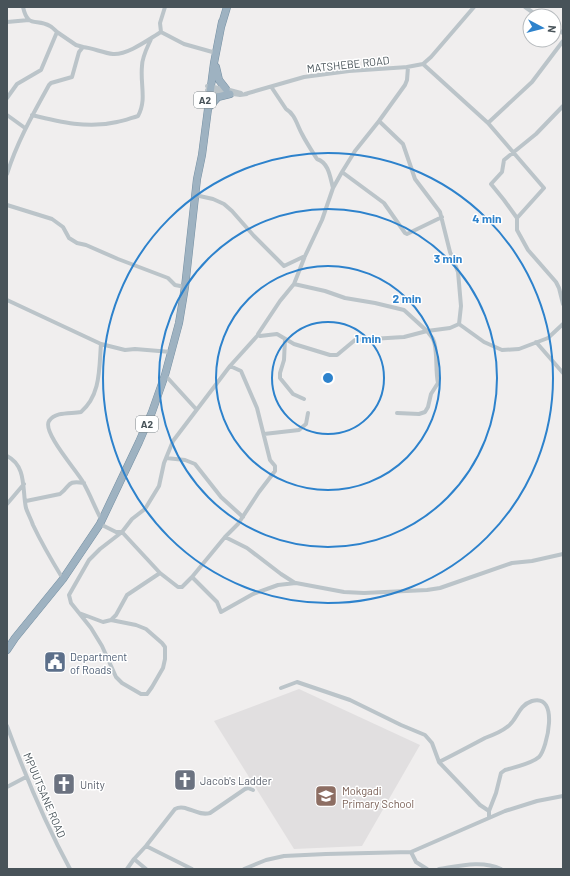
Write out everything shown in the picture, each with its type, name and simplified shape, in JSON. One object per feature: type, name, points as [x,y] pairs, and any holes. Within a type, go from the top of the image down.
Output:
[{"type":"highway","name":"A2","points":[[197,179],[198,155],[214,53],[227,7]]},
{"type":"highway","points":[[208,109],[218,97],[228,91],[219,80],[216,72],[214,53]]},
{"type":"highway","name":"A2","points":[[7,650],[63,579],[101,523],[152,412],[172,352],[185,287],[197,179],[208,109],[209,89]]},
{"type":"highway","name":"A2","points":[[7,644],[15,638]]},
{"type":"street","points":[[23,7],[25,14],[31,22],[49,26],[76,45],[112,54],[119,54],[151,39],[161,32]]},
{"type":"street","points":[[161,32],[160,23],[165,7]]},
{"type":"street","points":[[209,89],[245,94],[272,88],[304,77],[349,71],[408,67],[423,64],[431,57],[474,7]]},
{"type":"street","points":[[7,22],[29,20]]},
{"type":"street","points":[[7,98],[17,84],[41,70],[57,32]]},
{"type":"street","points":[[161,32],[184,44],[214,53]]},
{"type":"street","points":[[32,115],[63,123],[85,125],[115,123],[138,116],[141,110],[144,92],[142,66],[151,39]]},
{"type":"street","points":[[488,123],[532,82],[563,41]]},
{"type":"street","points":[[7,174],[15,150],[25,128],[50,84],[72,77],[79,52],[83,47]]},
{"type":"street","points":[[423,64],[488,123],[544,188],[517,218]]},
{"type":"street","points":[[79,613],[103,622],[111,620],[136,625],[146,629],[162,643],[164,647],[165,659],[163,668],[147,694],[141,694],[122,683],[116,677],[102,646],[91,628],[79,613],[71,603],[69,595],[88,560],[122,532],[132,519],[146,509],[156,493],[166,458],[173,441],[230,366],[258,335],[264,324],[294,284],[322,220],[333,188],[355,151],[406,85],[408,67]]},
{"type":"street","name":"MATSHEBE ROAD","points":[[245,94],[304,77]]},
{"type":"street","points":[[272,88],[286,109],[296,120],[317,159],[326,165],[333,188]]},
{"type":"street","points":[[563,106],[536,134],[504,160],[502,172],[491,184],[517,218],[517,230],[522,241],[544,270],[556,282],[563,304]]},
{"type":"street","points":[[7,115],[25,128]]},
{"type":"street","points":[[379,121],[403,144],[415,179],[433,201],[442,217],[450,252],[458,272],[461,306],[459,324]]},
{"type":"street","points":[[342,172],[384,203],[407,234],[442,217]]},
{"type":"street","points":[[195,195],[213,199],[224,204],[284,266],[305,256]]},
{"type":"street","points":[[7,205],[52,219],[63,227],[69,238],[77,243],[86,245],[168,278],[175,285],[185,287]]},
{"type":"street","points":[[294,284],[346,298],[404,310],[434,340],[435,367],[438,383],[431,394],[428,407],[425,412],[420,414],[397,413]]},
{"type":"street","points":[[7,300],[101,344],[125,350],[135,349],[172,352]]},
{"type":"street","points":[[258,335],[277,334],[294,344],[330,355],[337,355],[355,340],[404,337],[450,328],[459,324]]},
{"type":"street","points":[[459,324],[484,342],[502,350],[518,349],[548,338],[563,324]]},
{"type":"street","points":[[285,339],[284,360],[280,378],[293,394],[304,399]]},
{"type":"street","points":[[536,342],[563,373]]},
{"type":"street","points":[[101,344],[100,375],[98,384],[91,398],[81,412],[59,414],[49,421],[49,431],[62,453],[84,484],[101,523],[116,532],[122,532],[160,573],[180,587],[183,587],[224,536],[238,524],[275,471],[276,466],[270,460],[257,408],[241,371],[230,366]]},
{"type":"street","points":[[165,375],[196,409]]},
{"type":"street","points":[[264,434],[299,430],[306,424],[308,413]]},
{"type":"street","points":[[7,456],[12,458],[18,466],[24,484],[27,511],[48,555],[63,579]]},
{"type":"street","points":[[166,458],[185,460],[195,464],[221,497],[243,517]]},
{"type":"street","points":[[26,501],[60,494],[68,484],[73,482],[84,484]]},
{"type":"street","points":[[7,504],[24,484]]},
{"type":"street","points":[[224,536],[247,548],[280,574],[296,583]]},
{"type":"street","points":[[192,577],[217,602],[221,612],[263,589],[278,585],[296,583],[344,592],[364,593],[427,590],[440,588],[512,563],[532,561],[563,554]]},
{"type":"street","points":[[111,620],[116,615],[127,595],[160,573]]},
{"type":"street","points":[[281,688],[297,682],[350,700],[401,725],[426,735],[432,742],[439,762],[480,805],[489,811]]},
{"type":"street","points":[[439,762],[507,727],[511,724],[519,709],[525,704],[533,701],[541,702],[547,705],[550,718],[542,753],[538,758],[505,770],[501,773],[496,793],[489,811],[489,818]]},
{"type":"street","name":"MPUUTSANE ROAD","points":[[7,726],[26,777],[55,841],[70,869]]},
{"type":"street","points":[[7,787],[26,777]]},
{"type":"street","points":[[127,869],[178,808],[206,814],[210,813],[248,788],[253,790]]},
{"type":"street","points":[[244,869],[266,860],[284,856],[412,852],[505,811],[537,801],[563,796]]},
{"type":"street","points":[[146,846],[192,869]]},
{"type":"street","points":[[412,852],[416,862],[427,869]]},
{"type":"street","points":[[134,859],[146,869]]},
{"type":"street","points":[[439,869],[476,864],[493,865],[501,869]]},
{"type":"shaded area","name":"Mokgadi Primary School","points":[[299,689],[420,745],[362,846],[294,849],[214,721]]},
{"type":"place","name":"Department of Roads","points":[[55,662]]},
{"type":"place","name":"Jacob's Ladder","points":[[185,780]]},
{"type":"place","name":"Unity","points":[[64,784]]},
{"type":"place","name":"Mokgadi Primary School","points":[[326,796]]}]
